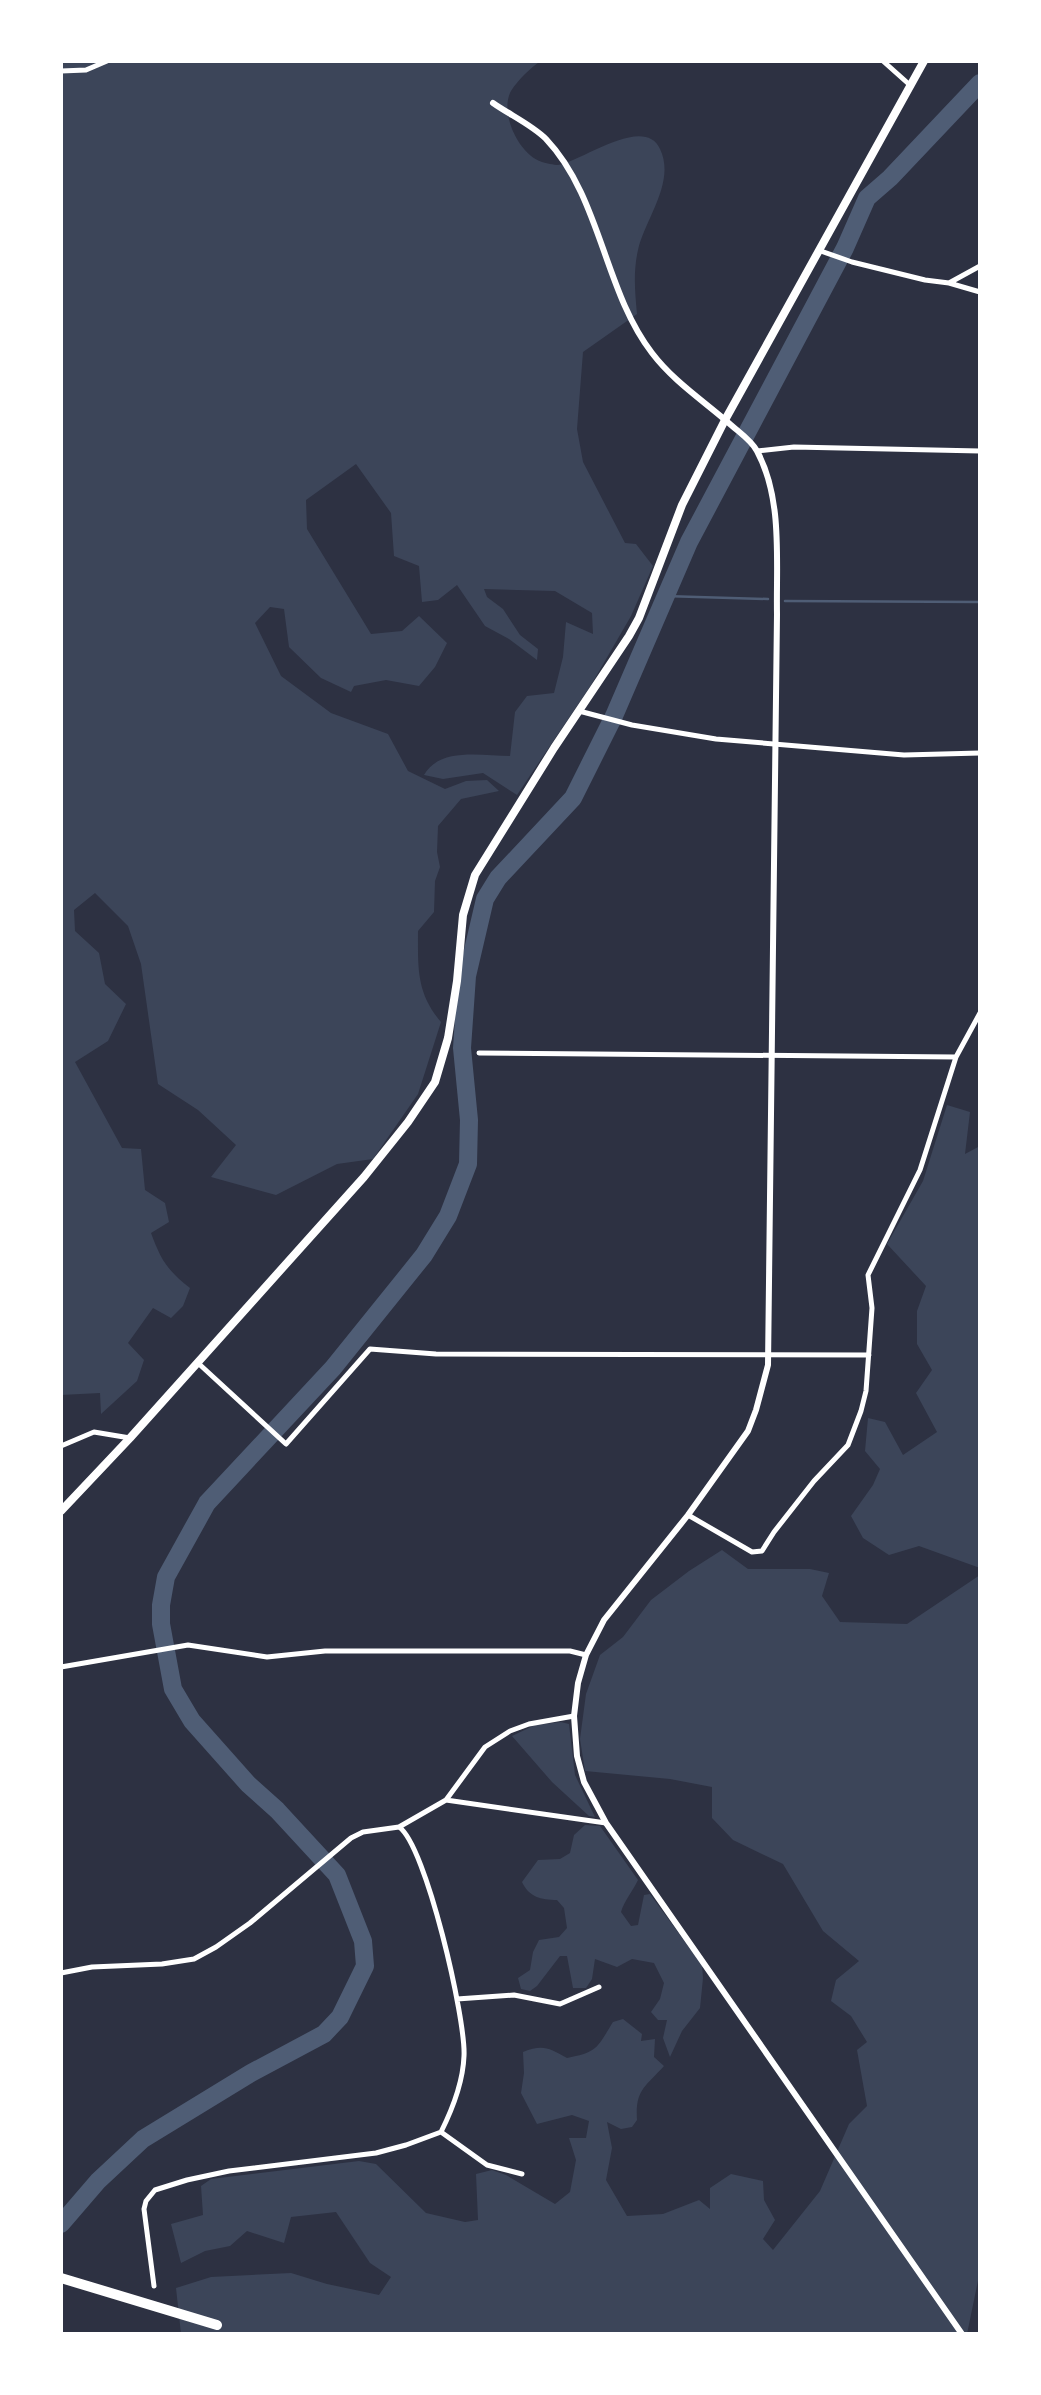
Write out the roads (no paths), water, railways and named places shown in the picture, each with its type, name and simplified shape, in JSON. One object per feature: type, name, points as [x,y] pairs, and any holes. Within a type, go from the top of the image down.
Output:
[{"type":"highway","points":[[62,2281],[216,2328]]},
{"type":"main road","points":[[61,1511],[364,1177],[408,1122],[435,1082],[448,1038],[463,915],[475,875],[639,618],[682,505],[725,420],[924,61]]},
{"type":"street","points":[[61,71],[86,70],[107,61]]},
{"type":"street","points":[[883,61],[911,86]]},
{"type":"street","points":[[493,103],[544,137],[564,161],[588,211],[628,311],[650,350],[670,374],[750,441],[757,451],[773,505],[776,536],[769,1354],[764,1383],[748,1431],[688,1515],[604,1620],[586,1655],[578,1683],[574,1716],[577,1756],[584,1782],[606,1823],[962,2334]]},
{"type":"street","points":[[818,250],[852,262],[925,280],[950,282],[980,292]]},
{"type":"street","points":[[950,282],[980,266]]},
{"type":"street","points":[[757,451],[794,447],[980,451]]},
{"type":"street","points":[[579,711],[623,723],[716,739],[904,755],[980,753]]},
{"type":"street","points":[[688,1515],[752,1552],[762,1551],[774,1531],[814,1481],[848,1445],[864,1401],[872,1308],[869,1275],[920,1170],[956,1057],[980,1013]]},
{"type":"street","points":[[480,1053],[956,1057]]},
{"type":"street","points":[[198,1363],[286,1444],[370,1349],[436,1354],[869,1355]]},
{"type":"street","points":[[61,1446],[94,1432],[130,1438]]},
{"type":"street","points":[[61,1667],[188,1646],[267,1657],[325,1651],[383,1650],[570,1651],[586,1655]]},
{"type":"street","points":[[61,1973],[194,1959],[250,1923],[341,1844],[363,1832],[399,1827],[446,1800],[485,1747],[510,1731],[529,1724],[574,1716]]},
{"type":"street","points":[[446,1800],[606,1823]]},
{"type":"street","points":[[155,2286],[144,2209],[146,2201],[155,2190],[229,2171],[376,2153],[441,2132],[456,2102],[464,2057],[462,2022],[423,1868],[405,1831],[399,1827]]},
{"type":"street","points":[[457,1999],[514,1995],[560,2004],[599,1987]]},
{"type":"street","points":[[441,2132],[487,2165],[522,2174]]},
{"type":"waterway","points":[[61,2224],[98,2181],[143,2139],[251,2073],[324,2034],[340,2017],[365,1966],[363,1941],[337,1875],[277,1810],[248,1784],[192,1721],[173,1689],[161,1624],[166,1577],[207,1503],[333,1368],[424,1255],[448,1216],[468,1164],[469,1120],[462,1048],[467,976],[485,899],[498,878],[573,798],[614,716],[689,542],[845,248],[867,198],[890,178],[980,83]]},
{"type":"waterway","points":[[664,596],[768,599]]},
{"type":"waterway","points":[[785,601],[980,602]]}]
